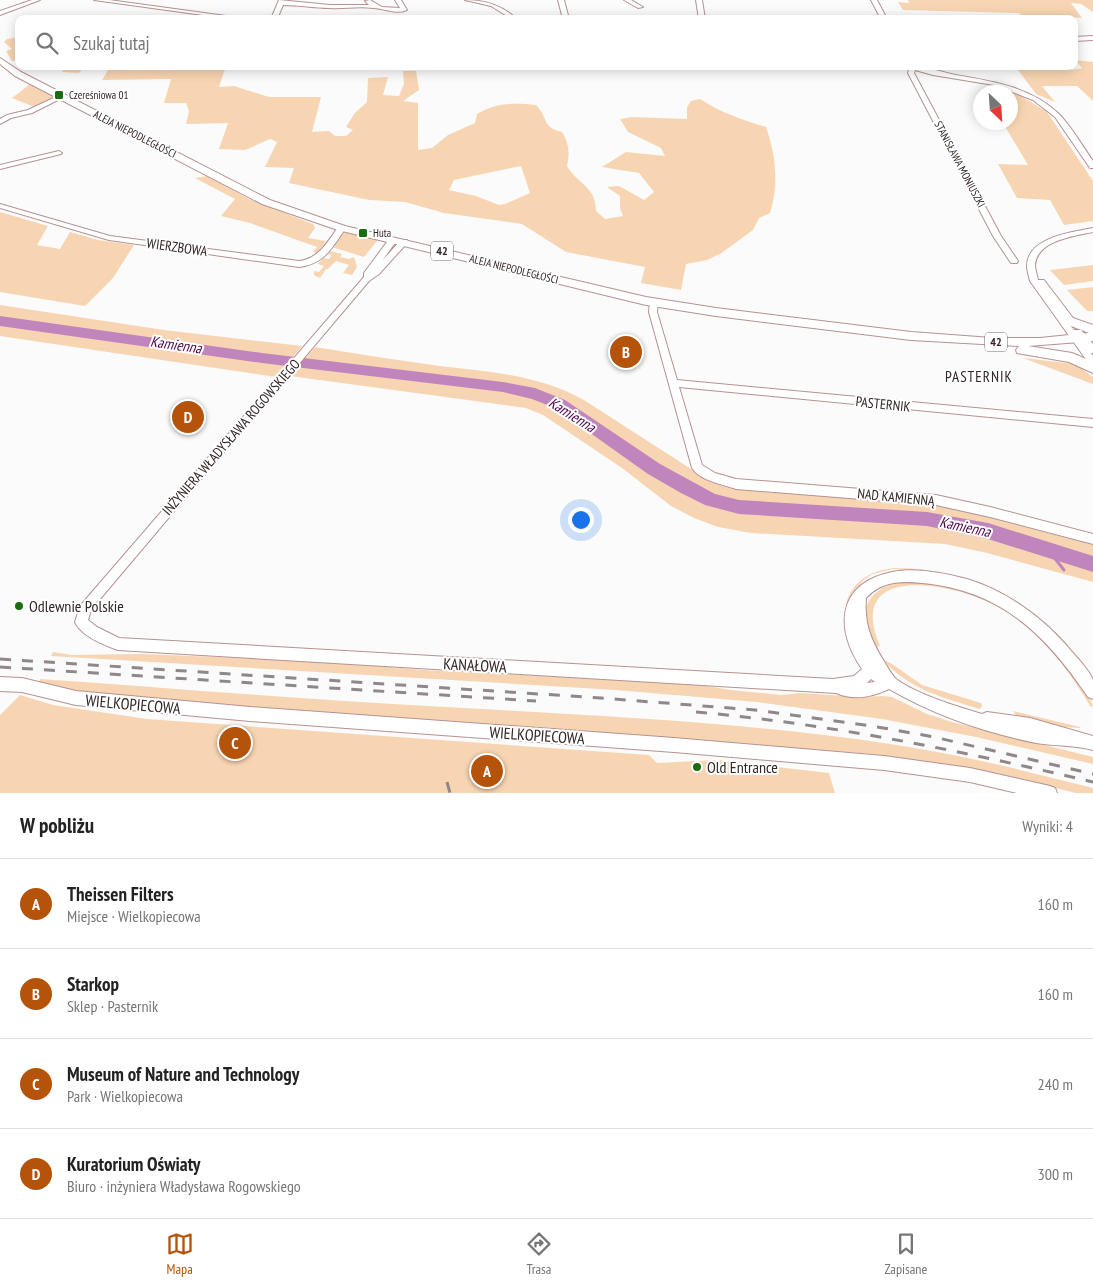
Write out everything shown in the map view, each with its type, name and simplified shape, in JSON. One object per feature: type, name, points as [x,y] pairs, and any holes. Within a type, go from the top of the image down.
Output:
[{"type":"main road","name":"ALEJA NIEPODLEGŁOŚCI","points":[[0,60],[10,69],[266,202],[342,228],[654,302],[716,312],[1022,350],[1087,341]]},
{"type":"main road","points":[[1070,321],[1087,341]]},
{"type":"main road","name":"ALEJA NIEPODLEGŁOŚCI","points":[[918,336],[992,342],[1087,341]]},
{"type":"main road","points":[[1022,350],[1072,358],[1093,368]]},
{"type":"street","points":[[0,14],[37,0]]},
{"type":"street","points":[[97,0],[215,15]]},
{"type":"street","points":[[367,0],[373,6]]},
{"type":"street","points":[[276,15],[281,2],[330,6],[373,6],[389,10],[404,10],[398,0]]},
{"type":"street","points":[[468,0],[493,5],[509,15]]},
{"type":"street","points":[[561,0],[565,15]]},
{"type":"street","points":[[627,0],[640,7]]},
{"type":"street","points":[[699,0],[701,15]]},
{"type":"street","points":[[874,0],[882,15]]},
{"type":"street","points":[[1078,39],[1093,38]]},
{"type":"street","name":"STANISŁAWA MONIUSZKI","points":[[912,70],[911,72],[997,236],[1014,261]]},
{"type":"street","name":"STANISŁAWA MONIUSZKI","points":[[924,70],[995,83],[1035,99],[1057,116],[1093,166]]},
{"type":"street","points":[[0,122],[7,117],[30,112],[62,96]]},
{"type":"street","points":[[0,167],[59,153]]},
{"type":"street","name":"WIERZBOWA","points":[[0,206],[112,239],[299,264],[318,260],[342,228]]},
{"type":"street","points":[[1093,230],[1063,236],[1046,243],[1034,256],[1031,264],[1034,281],[1087,341],[1093,363]]},
{"type":"street","name":"INŻYNIERA WŁADYSŁAWA ROGOWSKIEGO","points":[[118,644],[92,631],[81,622],[84,610],[366,279],[376,272],[398,241]]},
{"type":"street","points":[[1033,272],[1070,321]]},
{"type":"street","points":[[654,302],[653,312],[674,383]]},
{"type":"street","name":"PASTERNIK","points":[[674,383],[965,412],[1093,422]]},
{"type":"street","name":"NAD KAMIENNĄ","points":[[674,383],[698,468],[712,477],[733,484],[881,494],[954,503],[1093,539]]},
{"type":"street","points":[[1088,742],[1043,738],[1014,732],[924,701],[889,682],[869,669],[854,641],[850,626],[852,609],[866,589],[881,580],[905,575],[944,579],[980,589],[1012,605],[1044,630],[1067,655],[1093,692]]},
{"type":"street","name":"KANAŁOWA","points":[[118,644],[833,686],[860,691],[872,690],[889,682]]},
{"type":"street","name":"KANAŁOWA","points":[[833,686],[857,683],[869,669],[876,679],[889,682]]},
{"type":"street","name":"WIELKOPIECOWA","points":[[0,684],[22,685],[76,698],[250,714],[674,745],[884,763],[970,775],[1050,793]]},
{"type":"shaded area","points":[[908,0],[1093,0],[1093,12],[1081,4],[1071,3],[1082,18],[1078,18],[1078,15],[1021,15],[1019,13],[903,10],[898,2],[909,3]]},
{"type":"shaded area","points":[[15,38],[15,61],[12,61],[6,51],[12,49],[4,42],[7,39]]},
{"type":"shaded area","points":[[1078,60],[1093,62],[1093,101],[1077,86],[1042,86],[1055,102],[1036,94],[1018,70],[1078,70],[1082,68]]},
{"type":"shaded area","points":[[63,70],[82,70],[79,73],[62,72]]},
{"type":"shaded area","points":[[108,70],[225,70],[219,87],[234,86],[269,97],[321,97],[312,132],[329,131],[335,136],[346,136],[353,130],[346,127],[355,113],[367,102],[368,78],[388,77],[383,95],[399,96],[404,84],[403,71],[416,71],[419,90],[403,101],[418,103],[418,150],[432,148],[448,135],[475,123],[477,114],[491,107],[513,104],[536,105],[548,125],[562,132],[568,148],[567,166],[590,191],[596,211],[605,219],[623,216],[620,208],[620,196],[607,187],[619,186],[644,200],[654,192],[639,173],[602,167],[626,152],[665,156],[661,148],[628,132],[620,119],[632,117],[687,119],[687,107],[691,101],[700,99],[715,108],[766,127],[774,159],[775,191],[770,213],[759,218],[753,230],[720,254],[707,260],[686,264],[681,290],[641,283],[645,267],[566,252],[522,224],[444,213],[405,202],[369,200],[289,183],[294,168],[265,167],[277,142],[270,139],[245,150],[219,149],[228,123],[186,124],[189,111],[186,103],[164,103],[171,79],[102,80]],"holes":[[[521,166],[530,193],[499,205],[476,196],[449,190],[454,180]]]},
{"type":"shaded area","points":[[29,85],[56,98],[37,108],[12,98]]},
{"type":"shaded area","points":[[1018,94],[1047,112],[1093,181],[1093,221],[1064,225],[1050,200],[1017,198],[998,164],[1028,165],[1007,130],[1018,130]]},
{"type":"shaded area","points":[[207,176],[249,199],[313,224],[315,228],[308,238],[326,241],[318,253],[313,252],[317,247],[250,223],[221,216],[235,199],[195,178]]},
{"type":"shaded area","points":[[0,212],[48,226],[37,245],[60,249],[70,232],[98,240],[134,245],[113,278],[85,306],[0,292]]},
{"type":"shaded area","points":[[346,232],[377,241],[364,257],[332,247],[340,234]]},
{"type":"shaded area","points":[[330,251],[342,254],[340,257],[349,259],[354,257],[357,267],[352,275],[343,273],[349,265],[336,261],[326,269],[320,278],[314,275],[314,271],[319,272],[324,266],[318,264],[323,258],[329,259],[332,255],[327,254]]},
{"type":"shaded area","points":[[1093,265],[1093,281],[1064,285],[1050,270]]},
{"type":"shaded area","points":[[1093,287],[1093,311],[1087,311],[1067,290]]},
{"type":"shaded area","points":[[0,305],[164,330],[302,346],[276,377],[0,336]]},
{"type":"shaded area","points":[[315,347],[496,373],[550,385],[584,400],[691,469],[717,482],[752,491],[928,504],[961,510],[1093,545],[1093,582],[987,553],[945,544],[751,533],[718,527],[694,518],[671,506],[622,468],[543,415],[526,408],[290,376]]},
{"type":"shaded area","points":[[1023,358],[1075,364],[1093,377],[1093,384]]},
{"type":"shaded area","points":[[894,568],[920,569],[945,573],[974,582],[937,573],[893,569],[873,574],[853,591],[849,601],[846,613],[850,646],[845,618],[846,605],[850,594],[857,584],[866,577],[879,571]]},
{"type":"shaded area","points":[[975,582],[1014,600],[1035,614],[1078,657],[1087,668],[1093,681]]},
{"type":"shaded area","points":[[895,583],[925,583],[963,589],[993,601],[1007,610],[1033,630],[1056,653],[1081,685],[1093,707],[1091,707],[1064,666],[1032,631],[1006,611],[987,601],[964,593],[938,587],[913,585],[892,589],[878,599],[873,618],[880,646],[873,648],[865,621],[868,603],[876,592]]},
{"type":"shaded area","points":[[53,652],[72,655],[142,654],[320,661],[424,670],[687,683],[781,695],[801,693],[860,697],[883,696],[892,697],[927,714],[952,722],[1093,757],[1093,764],[976,737],[882,719],[757,702],[616,690],[51,656]]},
{"type":"shaded area","points":[[882,659],[922,685],[981,703],[982,706],[980,709],[927,691],[903,678]]},
{"type":"shaded area","points":[[40,679],[331,700],[717,724],[833,736],[941,753],[1018,769],[1093,788],[1093,793],[1076,793],[972,768],[873,754],[141,700],[74,692],[39,682]]},
{"type":"shaded area","points":[[20,695],[53,705],[147,719],[649,755],[657,763],[717,760],[829,773],[835,793],[0,793],[0,715]]},
{"type":"shaded area","points":[[1013,711],[1081,728],[1060,727],[1018,718]]},
{"type":"waterway","name":"Kamienna","points":[[0,321],[262,358],[503,387],[535,394],[560,404],[654,469],[711,500],[739,507],[927,519],[988,531],[1093,564]]},
{"type":"waterway","points":[[1049,551],[1064,570]]},
{"type":"railway","points":[[0,659],[601,698],[755,710],[872,726],[934,737],[1093,774]]},
{"type":"railway","points":[[0,667],[536,701]]},
{"type":"railway","points":[[696,712],[846,731],[945,749],[1093,782]]},
{"type":"railway","points":[[447,782],[450,793]]},
{"type":"place","name":"Czereśniowa 01","points":[[59,95]]},
{"type":"place","name":"Huta","points":[[363,233]]},
{"type":"place","name":"Starkop","points":[[626,352]]},
{"type":"place","name":"Kuratorium Oświaty","points":[[188,417]]},
{"type":"place","name":"Odlewnie Polskie","points":[[19,606]]},
{"type":"place","name":"Museum of Nature and Technology","points":[[235,743]]},
{"type":"place","name":"Old Entrance","points":[[697,767]]},
{"type":"place","name":"Theissen Filters","points":[[487,771]]},
{"type":"district","name":"PASTERNIK","points":[[979,377]]}]
